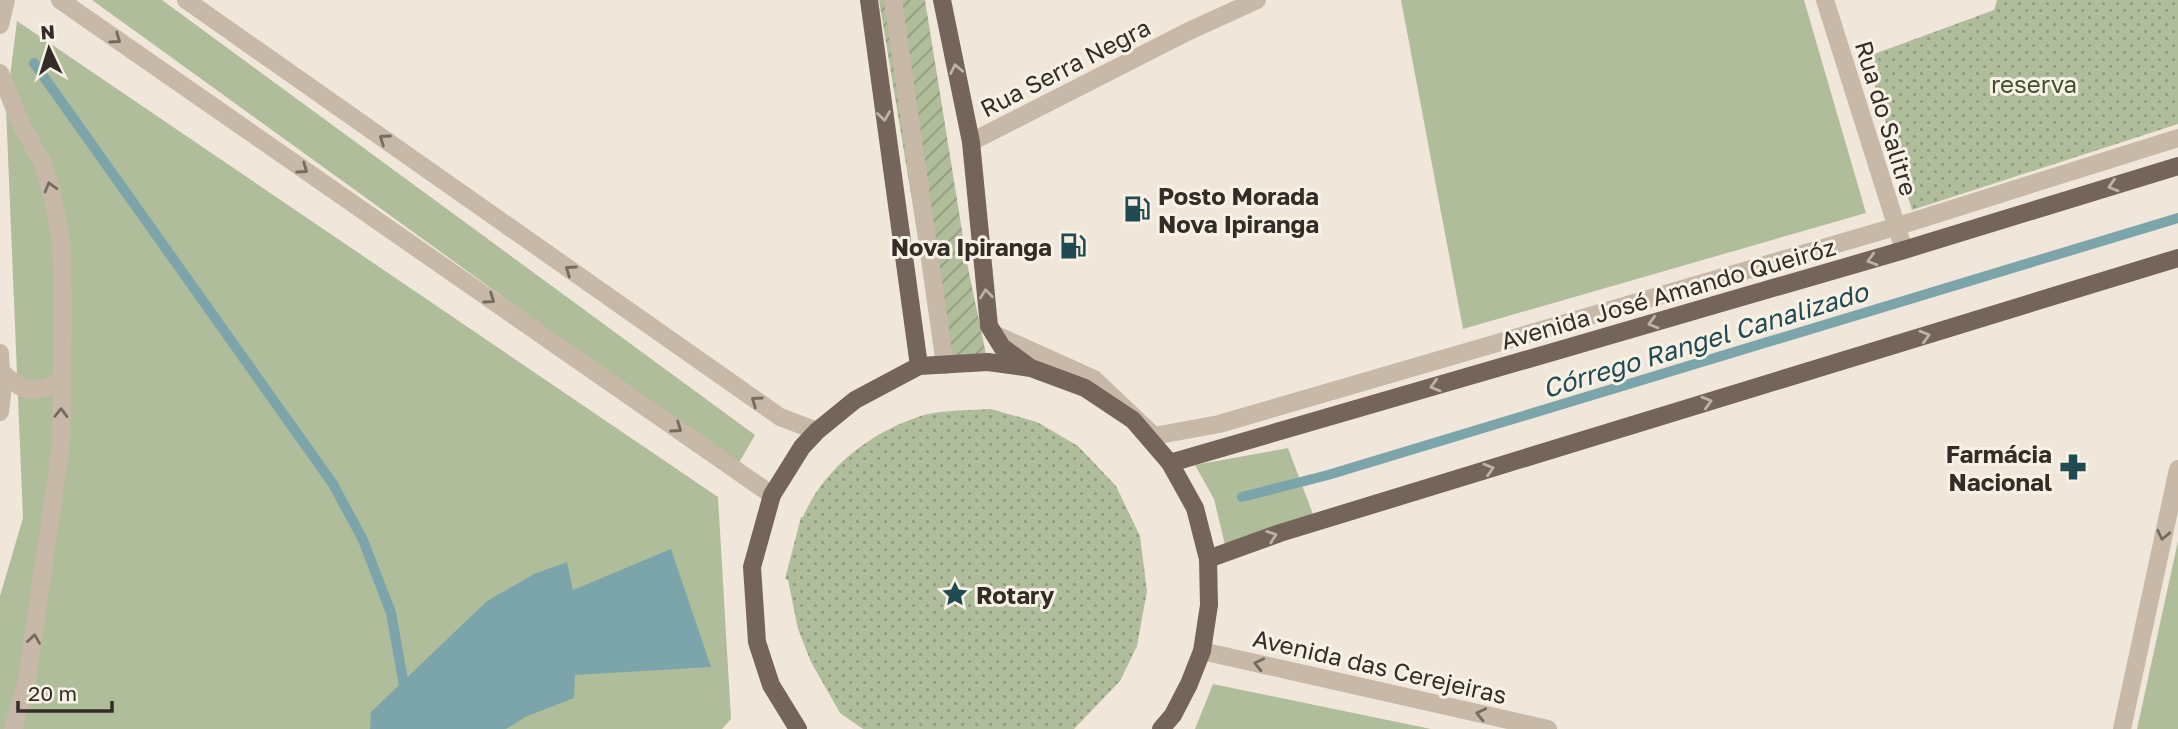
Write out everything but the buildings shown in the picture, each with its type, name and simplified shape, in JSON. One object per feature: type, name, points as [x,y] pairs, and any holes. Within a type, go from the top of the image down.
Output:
[{"type":"main road","points":[[869,0],[919,366]]},
{"type":"main road","points":[[942,0],[971,142],[989,326],[1002,347],[1031,368]]},
{"type":"main road","name":"Avenida José Amando Queiróz","points":[[1170,463],[1904,250],[2178,166]]},
{"type":"main road","points":[[1208,559],[1293,529],[2178,258]]},
{"type":"main road","points":[[796,728],[771,685],[757,642],[752,567],[772,495],[802,447],[855,400],[919,366],[988,362],[1031,368],[1085,388],[1133,420],[1170,463],[1195,508],[1208,559],[1209,606],[1202,651],[1173,715],[1161,729]]},
{"type":"street","points":[[0,25],[6,0]]},
{"type":"street","points":[[60,0],[772,495]]},
{"type":"street","points":[[186,0],[780,418],[817,431]]},
{"type":"street","points":[[893,0],[945,365]]},
{"type":"street","name":"Rua Serra Negra","points":[[971,142],[1189,31],[1257,0]]},
{"type":"street","name":"Rua do Salitre","points":[[1825,0],[1904,250]]},
{"type":"street","points":[[0,73],[21,124],[43,164],[61,239],[61,446],[27,680],[13,729]]},
{"type":"street","points":[[994,334],[1094,379],[1154,436],[1219,424],[1895,227],[2178,138]]},
{"type":"street","points":[[0,353],[0,412]]},
{"type":"street","points":[[1,371],[21,388],[35,390],[44,390],[62,379]]},
{"type":"street","points":[[2122,729],[2174,508],[2178,469]]},
{"type":"street","name":"Avenida das Cerejeiras","points":[[1202,651],[1548,729]]},
{"type":"green space","points":[[92,0],[162,0],[755,435],[737,466]]},
{"type":"green space","points":[[879,0],[925,0],[968,268],[986,354],[939,364]]},
{"type":"green space","points":[[1401,0],[1804,0],[1866,213],[1463,329]]},
{"type":"green space","name":"reserva","points":[[1997,0],[2178,0],[2178,124],[1912,210],[1866,57],[1994,10]]},
{"type":"green space","points":[[17,21],[718,497],[731,719],[722,729],[0,729],[0,596],[23,518],[6,108]]},
{"type":"green space","points":[[991,409],[1037,422],[1078,446],[1116,486],[1140,536],[1147,591],[1137,646],[1120,681],[1074,729],[863,729],[840,713],[811,662],[798,629],[788,580],[785,579],[801,517],[822,484],[848,456],[880,434],[924,415]]},
{"type":"green space","points":[[1288,448],[1314,517],[1225,545],[1214,499],[1195,465]]},
{"type":"green space","points":[[2178,541],[2178,729],[2137,729]]},
{"type":"green space","points":[[1213,684],[1431,729],[1195,729]]},
{"type":"water","points":[[671,549],[711,667],[575,675],[574,698],[525,717],[506,729],[370,729],[371,712],[487,601],[534,574],[567,562],[573,590]]},
{"type":"waterway","points":[[34,63],[333,484],[363,540],[391,613],[405,691]]},
{"type":"waterway","name":"Córrego Rangel Canalizado","points":[[1242,497],[1328,475],[2178,218]]},
{"type":"place","name":"Posto Morada Nova Ipiranga","points":[[1137,209]]},
{"type":"place","name":"Nova Ipiranga","points":[[1073,246]]},
{"type":"place","name":"Farmácia Nacional","points":[[2073,467]]},
{"type":"place","name":"Rotary","points":[[955,594]]}]
